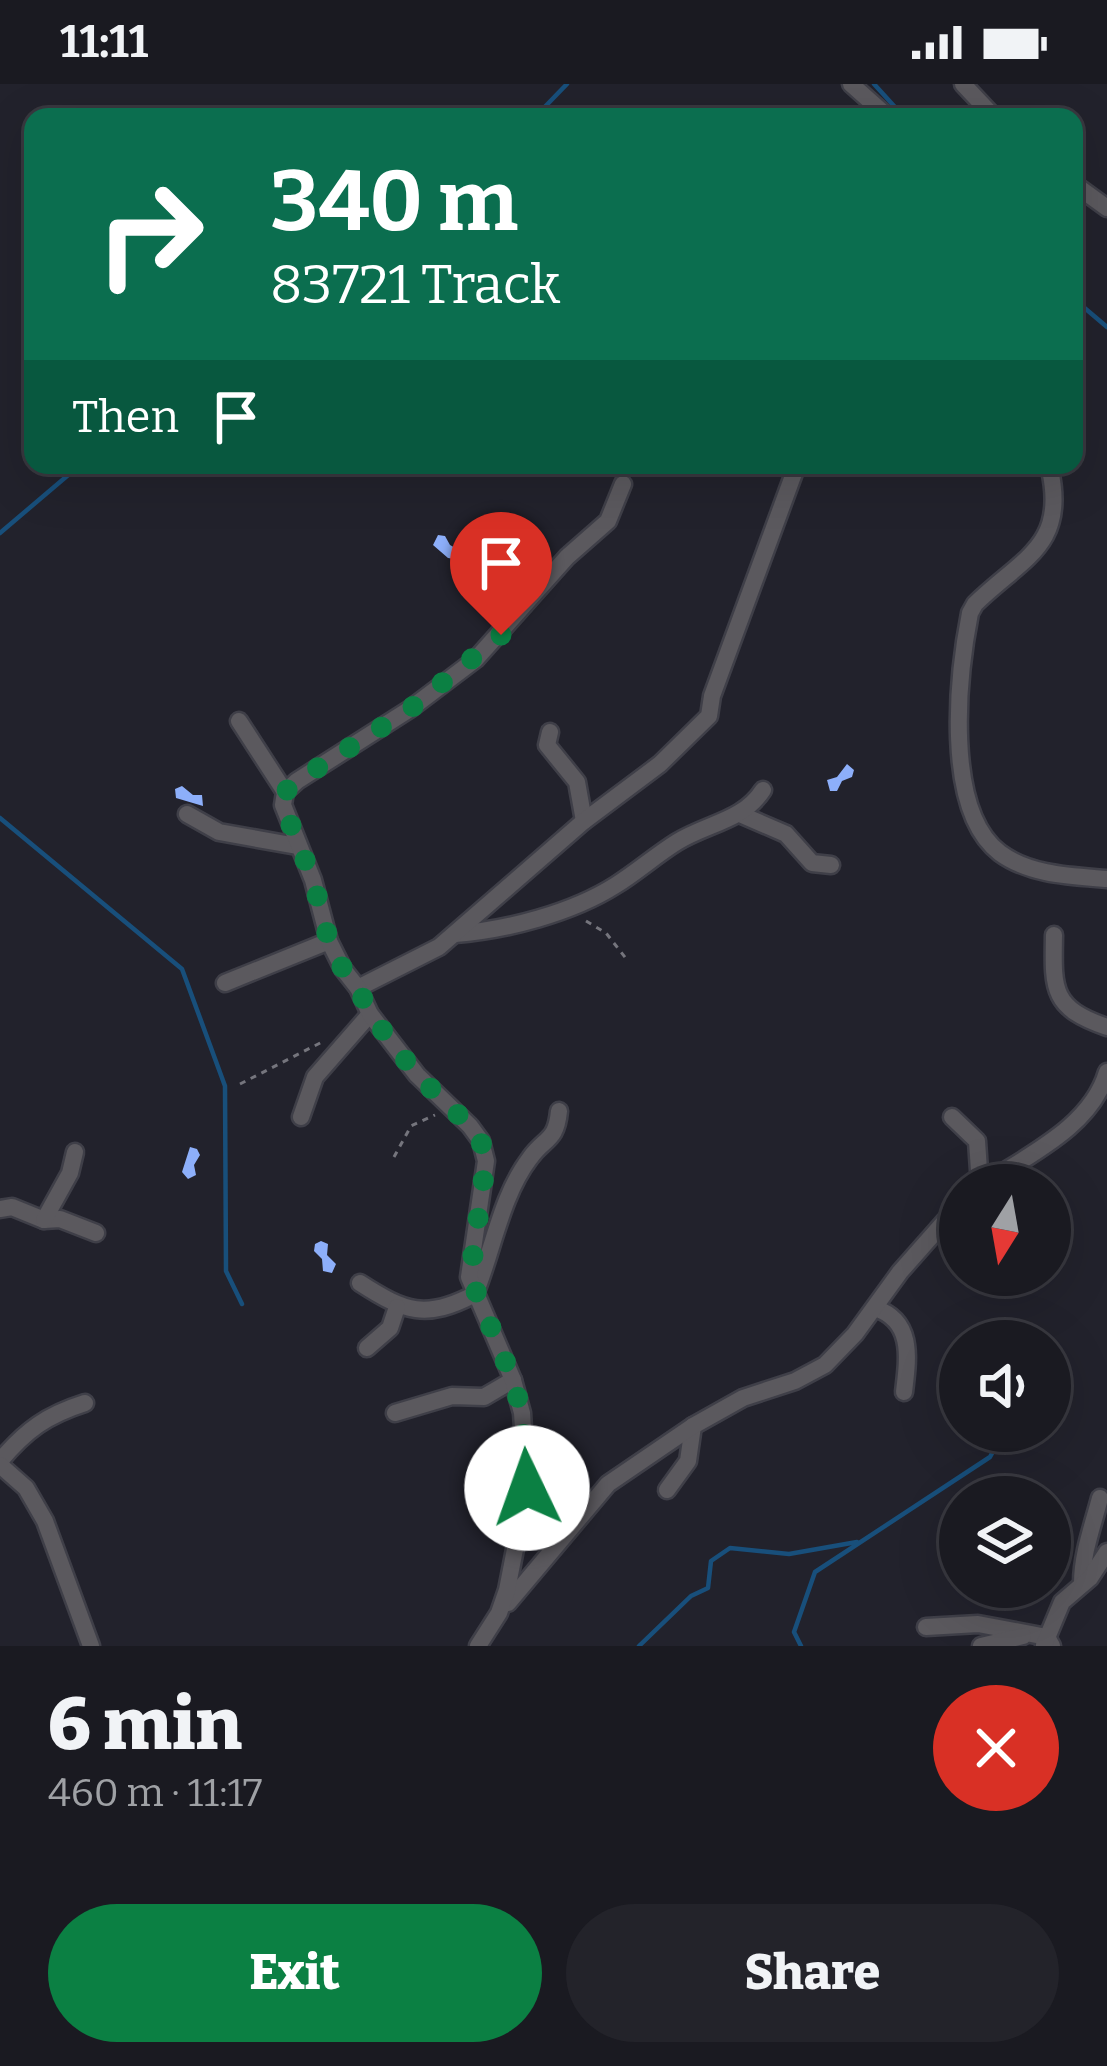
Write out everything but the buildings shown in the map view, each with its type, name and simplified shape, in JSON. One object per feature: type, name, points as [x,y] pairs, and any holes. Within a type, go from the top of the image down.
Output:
[{"type":"street","points":[[851,84],[878,108]]},
{"type":"street","points":[[963,84],[986,108]]},
{"type":"street","points":[[358,988],[440,947],[584,821],[660,764],[710,716],[712,696],[793,474]]},
{"type":"street","points":[[1049,474],[1054,513],[1046,538],[982,596],[970,613],[961,764],[974,820],[999,852],[1044,872],[1107,879]]},
{"type":"street","points":[[285,792],[410,709],[476,658],[567,557],[608,521],[622,484]]},
{"type":"street","points":[[239,721],[285,792],[283,805],[343,969],[370,1014],[417,1075],[481,1142],[486,1161],[470,1261],[476,1294],[522,1413],[527,1488],[514,1562],[499,1612]]},
{"type":"street","points":[[550,732],[547,746],[577,782],[584,821]]},
{"type":"street","points":[[454,934],[481,932],[612,888],[693,833],[742,815],[764,790]]},
{"type":"street","points":[[187,814],[219,832],[298,846]]},
{"type":"street","points":[[742,815],[786,834],[812,862],[831,865]]},
{"type":"street","points":[[1054,935],[1053,985],[1058,994],[1073,1013],[1107,1027]]},
{"type":"street","points":[[225,983],[329,941]]},
{"type":"street","points":[[301,1117],[315,1077],[370,1014]]},
{"type":"street","points":[[1015,1164],[1089,1108],[1107,1072]]},
{"type":"street","points":[[360,1283],[398,1307],[437,1310],[476,1294],[514,1186],[531,1155],[552,1138],[560,1111]]},
{"type":"street","points":[[952,1117],[977,1141],[979,1164]]},
{"type":"street","points":[[44,1220],[70,1173],[75,1152]]},
{"type":"street","points":[[0,1208],[12,1207],[44,1220],[60,1219],[96,1233]]},
{"type":"street","points":[[478,1646],[499,1612],[608,1484],[743,1398],[810,1375],[855,1334],[939,1228]]},
{"type":"street","points":[[367,1348],[390,1328],[398,1307]]},
{"type":"street","points":[[875,1309],[890,1313],[904,1333],[908,1360],[904,1392]]},
{"type":"street","points":[[395,1413],[452,1396],[484,1397],[513,1380]]},
{"type":"street","points":[[86,1403],[50,1414],[17,1441],[0,1463],[26,1488],[45,1521],[91,1646]]},
{"type":"street","points":[[668,1490],[688,1461],[693,1426]]},
{"type":"street","points":[[1093,1577],[1083,1558],[1100,1498]]},
{"type":"street","points":[[1045,1641],[1062,1602],[1093,1577],[1107,1552]]},
{"type":"street","points":[[926,1628],[978,1624],[1045,1641]]},
{"type":"street","points":[[981,1646],[1045,1641]]},
{"type":"path","points":[[580,919],[606,933],[628,961]]},
{"type":"path","points":[[240,1084],[322,1042]]},
{"type":"path","points":[[394,1157],[411,1126],[425,1117],[455,1110]]},
{"type":"waterway","points":[[544,108],[567,84]]},
{"type":"waterway","points":[[874,84],[896,108]]},
{"type":"waterway","points":[[1083,307],[1107,327]]},
{"type":"waterway","points":[[0,533],[69,474]]},
{"type":"waterway","points":[[0,818],[182,969],[225,1086],[226,1271],[242,1304]]},
{"type":"waterway","points":[[801,1646],[794,1632],[815,1572],[993,1452]]},
{"type":"waterway","points":[[639,1646],[691,1596],[708,1588],[711,1561],[730,1548],[789,1554],[857,1542]]},
{"type":"route","points":[[501,635],[410,709],[297,781],[285,792],[283,805],[343,969],[370,1014],[417,1075],[481,1142],[486,1161],[470,1277],[522,1413],[527,1488]]}]
